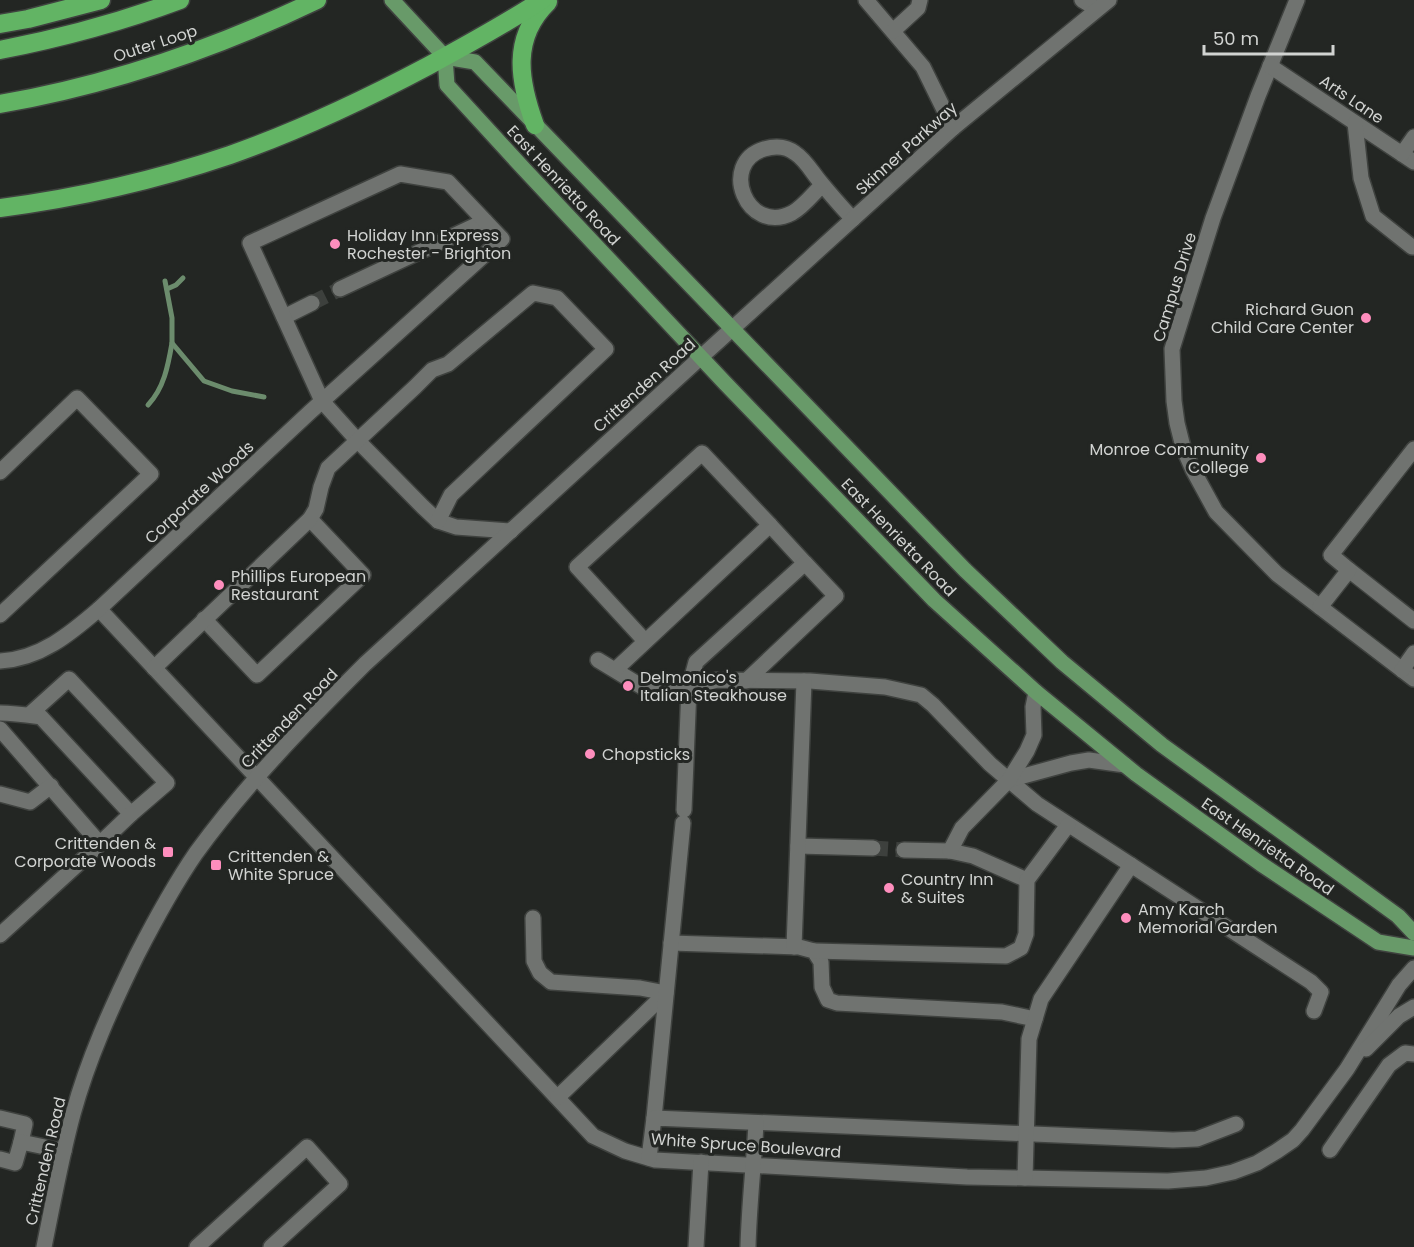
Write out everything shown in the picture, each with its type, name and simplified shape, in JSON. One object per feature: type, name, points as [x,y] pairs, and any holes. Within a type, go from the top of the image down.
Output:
[{"type":"highway","points":[[0,24],[100,0]]},
{"type":"highway","name":"Outer Loop","points":[[0,50],[85,30],[180,0]]},
{"type":"highway","name":"Outer Loop","points":[[0,104],[78,87],[160,64],[250,30],[317,0]]},
{"type":"highway","points":[[0,208],[77,195],[169,174],[229,155],[316,122],[445,57],[542,0]]},
{"type":"highway","points":[[535,125],[523,81],[522,51],[525,36],[533,21],[550,0]]},
{"type":"highway","points":[[0,15],[77,5]]},
{"type":"main road","points":[[392,0],[445,57]]},
{"type":"main road","name":"East Henrietta Road","points":[[1414,933],[1398,916],[1162,745],[1062,662],[965,570],[475,62],[445,57],[447,85],[701,357],[934,600],[1036,692],[1136,774],[1261,864],[1378,942],[1414,948]]},
{"type":"street","points":[[866,0],[923,67],[954,128]]},
{"type":"street","points":[[893,31],[918,8],[920,0]]},
{"type":"street","points":[[1083,0],[1103,5]]},
{"type":"street","name":"Campus Drive","points":[[1297,0],[1213,218],[1172,349],[1177,423],[1192,470],[1216,512],[1277,574],[1414,680]]},
{"type":"street","name":"Skinner Parkway","points":[[732,330],[954,128],[1103,5]]},
{"type":"street","name":"Arts Lane","points":[[1270,66],[1408,158]]},
{"type":"street","points":[[1355,123],[1361,178],[1373,216],[1414,247]]},
{"type":"street","points":[[1408,158],[1414,137]]},
{"type":"street","points":[[822,185],[793,212],[771,217],[751,208],[741,189],[740,178],[743,167],[759,150],[783,147],[794,152],[803,160],[853,219]]},
{"type":"street","points":[[340,290],[485,221],[448,182],[400,174],[249,243],[322,401],[357,440],[438,521],[456,527],[511,531]]},
{"type":"street","name":"Corporate Woods","points":[[0,661],[29,655],[51,646],[70,634],[99,609],[322,401],[502,239],[485,221]]},
{"type":"street","points":[[154,668],[310,519],[328,468],[432,370],[448,364],[532,293],[557,297],[606,349],[451,495],[438,521]]},
{"type":"street","points":[[284,317],[312,303]]},
{"type":"street","name":"Crittenden Road","points":[[44,1247],[74,1112],[106,1022],[144,942],[172,890],[195,854],[256,777],[365,664],[732,330]]},
{"type":"street","points":[[0,472],[77,398],[151,474],[0,615]]},
{"type":"street","points":[[1414,449],[1331,555],[1414,621]]},
{"type":"street","points":[[645,641],[577,567],[702,453],[837,596],[746,681]]},
{"type":"street","points":[[204,619],[257,675],[355,583],[363,575],[310,519]]},
{"type":"street","points":[[615,670],[770,525]]},
{"type":"street","points":[[649,1158],[684,816],[689,688],[696,662],[805,563]]},
{"type":"street","points":[[1320,607],[1349,570]]},
{"type":"street","points":[[99,609],[256,777]]},
{"type":"street","points":[[1401,670],[1414,653]]},
{"type":"street","points":[[598,660],[649,691],[674,692],[717,680],[804,681],[885,687],[921,695],[990,764],[1037,804],[1311,982],[1321,992],[1314,1011]]},
{"type":"street","points":[[0,935],[167,783],[69,679],[29,715]]},
{"type":"street","points":[[794,947],[804,681]]},
{"type":"street","points":[[950,851],[962,828],[1009,780],[1027,751],[1034,735],[1033,707],[1036,692]]},
{"type":"street","points":[[0,713],[19,713],[40,717],[131,814]]},
{"type":"street","points":[[0,729],[94,837],[90,853]]},
{"type":"street","points":[[1009,780],[1089,760],[1125,765]]},
{"type":"street","name":"White Spruce Boulevard","points":[[256,777],[593,1136],[625,1151],[655,1160],[967,1177],[1168,1181],[1206,1178],[1233,1172],[1257,1163],[1277,1151],[1293,1140],[1302,1130],[1347,1069],[1399,985],[1414,968]]},
{"type":"street","points":[[0,794],[30,802],[51,786]]},
{"type":"street","points":[[671,943],[794,947],[814,951],[1006,956],[1021,948],[1026,934],[1027,880],[1068,825]]},
{"type":"street","points":[[798,846],[873,848]]},
{"type":"street","points":[[904,850],[950,851],[974,856],[1027,880]]},
{"type":"street","points":[[1025,1178],[1029,1039],[1041,999],[1131,865]]},
{"type":"street","points":[[533,918],[534,961],[540,974],[551,982],[640,988],[666,993]]},
{"type":"street","points":[[814,951],[821,963],[822,987],[825,994],[828,1000],[837,1004],[1002,1012],[1035,1019]]},
{"type":"street","points":[[558,1097],[666,993]]},
{"type":"street","name":"White Spruce Boulevard","points":[[1347,1069],[1399,1016],[1414,1007]]},
{"type":"street","points":[[1330,1149],[1389,1065],[1405,1053],[1414,1054]]},
{"type":"street","points":[[0,1118],[25,1124],[15,1163],[0,1159]]},
{"type":"street","points":[[654,1119],[1173,1140],[1197,1139],[1236,1124]]},
{"type":"street","points":[[748,1247],[756,1123]]},
{"type":"street","points":[[21,1142],[64,1151]]},
{"type":"street","points":[[197,1247],[307,1148],[340,1184],[271,1247]]},
{"type":"street","points":[[696,1247],[701,1162]]},
{"type":"waterway","points":[[167,289],[176,285],[183,278]]},
{"type":"waterway","points":[[165,281],[172,318],[172,343],[204,381],[232,391],[264,397]]},
{"type":"waterway","points":[[148,405],[162,384],[172,343]]},
{"type":"tunnel","points":[[312,303],[340,289]]},
{"type":"tunnel","points":[[873,848],[904,850]]},
{"type":"place","name":"Holiday Inn Express Rochester - Brighton","points":[[335,244]]},
{"type":"place","name":"Richard Guon Child Care Center","points":[[1366,318]]},
{"type":"place","name":"Monroe Community College","points":[[1261,458]]},
{"type":"place","name":"Phillips European Restaurant","points":[[219,585]]},
{"type":"place","name":"Delmonico's Italian Steakhouse","points":[[628,686]]},
{"type":"place","name":"Chopsticks","points":[[590,754]]},
{"type":"place","name":"Crittenden & Corporate Woods","points":[[168,852]]},
{"type":"place","name":"Crittenden & White Spruce","points":[[216,865]]},
{"type":"place","name":"Country Inn & Suites","points":[[889,888]]},
{"type":"place","name":"Amy Karch Memorial Garden","points":[[1126,918]]}]
